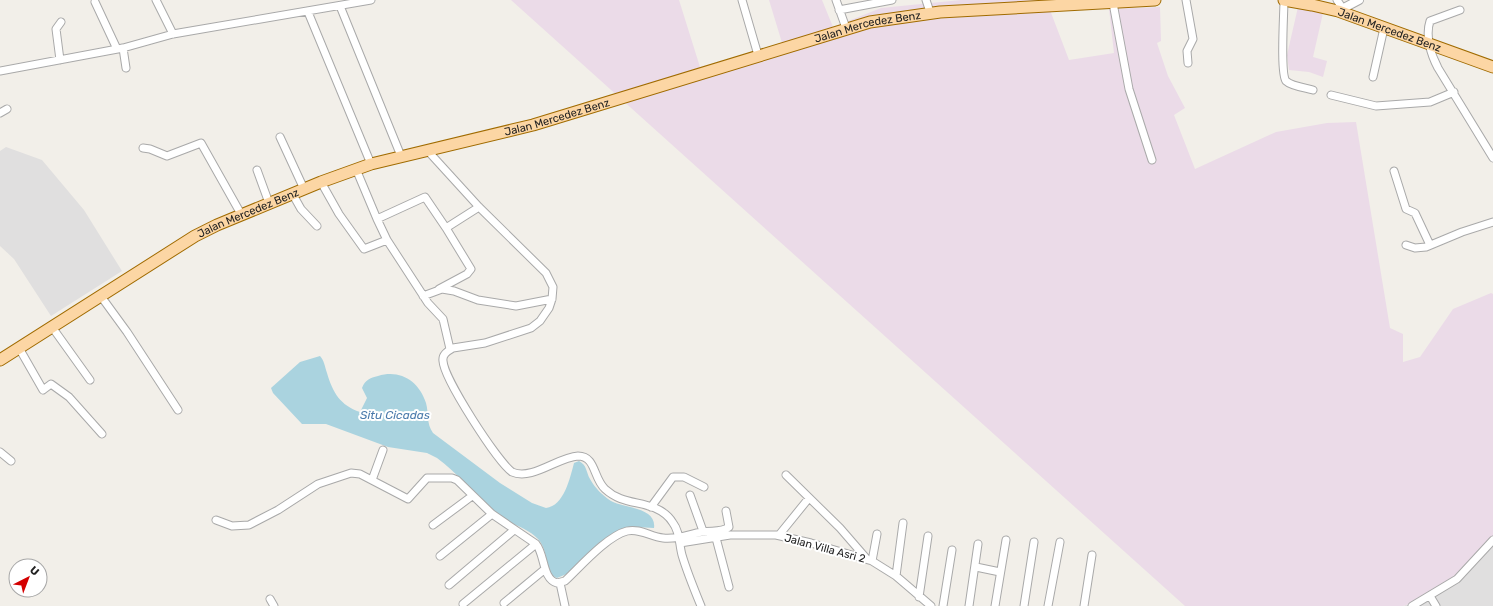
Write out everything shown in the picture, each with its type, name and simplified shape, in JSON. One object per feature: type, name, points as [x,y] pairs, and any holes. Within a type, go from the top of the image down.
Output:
[{"type":"main road","name":"Jalan Mercedez Benz","points":[[0,360],[195,236],[241,214],[292,193],[370,164],[533,125],[846,28],[870,22],[930,12],[1018,3],[1113,3],[1155,0]]},
{"type":"main road","name":"Jalan Mercedez Benz","points":[[1284,0],[1340,10],[1384,28],[1493,67]]},
{"type":"street","points":[[156,0],[173,34]]},
{"type":"street","points":[[0,71],[120,48],[173,34],[308,12],[335,4],[371,0]]},
{"type":"street","points":[[742,0],[758,55]]},
{"type":"street","points":[[836,0],[846,28]]},
{"type":"street","points":[[839,10],[892,0]]},
{"type":"street","points":[[926,0],[930,12]]},
{"type":"street","points":[[1186,0],[1193,39],[1187,50],[1188,63]]},
{"type":"street","points":[[1284,0],[1283,45],[1285,77],[1289,83],[1313,90]]},
{"type":"street","points":[[1337,0],[1340,10],[1359,0]]},
{"type":"street","points":[[95,2],[120,48],[126,68]]},
{"type":"street","points":[[1113,3],[1129,89],[1152,160]]},
{"type":"street","points":[[335,4],[401,156]]},
{"type":"street","points":[[1460,10],[1430,21],[1429,43],[1432,56],[1493,158]]},
{"type":"street","points":[[308,12],[370,164]]},
{"type":"street","points":[[60,60],[56,29],[61,22]]},
{"type":"street","points":[[1373,76],[1384,28]]},
{"type":"street","points":[[1331,95],[1376,106],[1430,102],[1454,92]]},
{"type":"street","points":[[0,113],[7,109]]},
{"type":"street","points":[[280,137],[304,189]]},
{"type":"street","points":[[143,148],[150,149],[167,156],[201,143],[241,214]]},
{"type":"street","points":[[427,150],[479,207],[546,273],[552,283],[552,299],[546,314],[531,328],[485,343],[450,349],[445,354],[443,362],[453,386],[486,440],[508,470],[522,475],[575,457],[585,457],[592,462],[598,480],[608,492],[621,500],[661,510],[671,519],[680,540],[682,555],[701,606]]},
{"type":"street","points":[[356,169],[387,240],[423,296],[443,319],[450,349]]},
{"type":"street","points":[[257,170],[270,203]]},
{"type":"street","points":[[1394,172],[1406,209],[1415,213],[1430,246]]},
{"type":"street","points":[[321,182],[339,214],[364,249],[387,240]]},
{"type":"street","points":[[292,193],[301,209],[317,226]]},
{"type":"street","points":[[377,219],[425,197],[467,262],[470,271],[438,290],[423,296]]},
{"type":"street","points":[[446,228],[479,207]]},
{"type":"street","points":[[1406,245],[1423,248],[1462,232],[1493,222]]},
{"type":"street","points":[[438,290],[454,291],[478,300],[511,306],[525,305],[552,299]]},
{"type":"street","points":[[100,295],[178,410]]},
{"type":"street","points":[[52,327],[90,380]]},
{"type":"street","points":[[19,348],[43,390],[51,384],[63,392],[102,434]]},
{"type":"street","points":[[372,480],[383,450]]},
{"type":"street","points":[[0,452],[11,461]]},
{"type":"street","points":[[216,520],[232,526],[248,525],[278,510],[326,480],[356,473],[408,499],[427,478],[452,478],[457,480],[492,514],[536,544],[541,550],[545,569],[554,582],[560,583],[565,581],[606,544],[627,531],[634,531],[660,538],[680,540],[703,531],[716,531],[728,528],[726,511]]},
{"type":"street","points":[[786,475],[869,559],[877,534]]},
{"type":"street","points":[[651,507],[673,477],[684,477],[704,487]]},
{"type":"street","points":[[690,495],[703,531]]},
{"type":"street","points":[[433,525],[472,496]]},
{"type":"street","points":[[779,535],[809,498]]},
{"type":"street","points":[[440,556],[492,514]]},
{"type":"street","points":[[896,576],[903,523]]},
{"type":"street","points":[[449,585],[514,530]]},
{"type":"street","name":"Jalan Villa Asri 2","points":[[680,540],[730,536],[779,535],[869,559],[896,576],[931,606]]},
{"type":"street","points":[[919,597],[928,536]]},
{"type":"street","points":[[716,538],[729,587]]},
{"type":"street","points":[[995,606],[1006,540]]},
{"type":"street","points":[[1412,606],[1457,579],[1493,540]]},
{"type":"street","points":[[1024,606],[1034,542]]},
{"type":"street","points":[[1048,606],[1060,542]]},
{"type":"street","points":[[463,604],[536,544]]},
{"type":"street","points":[[969,606],[976,567],[978,544]]},
{"type":"street","points":[[943,606],[952,550]]},
{"type":"street","points":[[1084,606],[1092,555]]},
{"type":"street","points":[[976,567],[1000,572]]},
{"type":"street","points":[[504,603],[545,569]]},
{"type":"street","points":[[560,583],[565,606]]},
{"type":"street","points":[[1430,596],[1436,606]]},
{"type":"shaded area","points":[[511,0],[679,0],[700,67],[783,46],[769,0],[822,0],[833,27],[881,8],[961,0],[1062,0],[1050,10],[1069,60],[1114,53],[1109,9],[1160,7],[1161,41],[1157,43],[1168,76],[1185,108],[1174,115],[1195,169],[1276,132],[1327,123],[1356,122],[1390,328],[1403,334],[1403,362],[1420,357],[1453,309],[1491,293],[1493,294],[1493,539],[1462,575],[1420,600],[1403,606],[1185,606]]},
{"type":"shaded area","points":[[1298,7],[1323,13],[1313,57],[1327,61],[1323,77],[1309,72],[1289,70],[1287,55]]},
{"type":"shaded area","points":[[6,147],[42,160],[84,210],[122,271],[51,316],[14,259],[0,246],[0,151]]},
{"type":"shaded area","points":[[1493,539],[1493,606],[1403,606],[1420,600]]},
{"type":"water","name":"Situ Cicadas","points":[[320,356],[332,387],[338,397],[347,406],[360,412],[367,398],[362,388],[368,380],[386,374],[394,374],[414,383],[423,395],[427,407],[429,426],[433,433],[500,483],[532,503],[546,508],[557,502],[562,497],[574,463],[579,461],[584,465],[592,482],[602,494],[611,501],[645,512],[654,521],[654,528],[636,527],[611,536],[596,546],[569,573],[557,578],[550,571],[542,544],[534,535],[501,517],[437,458],[427,453],[388,447],[326,424],[302,424],[273,393],[271,388],[300,362]]}]
